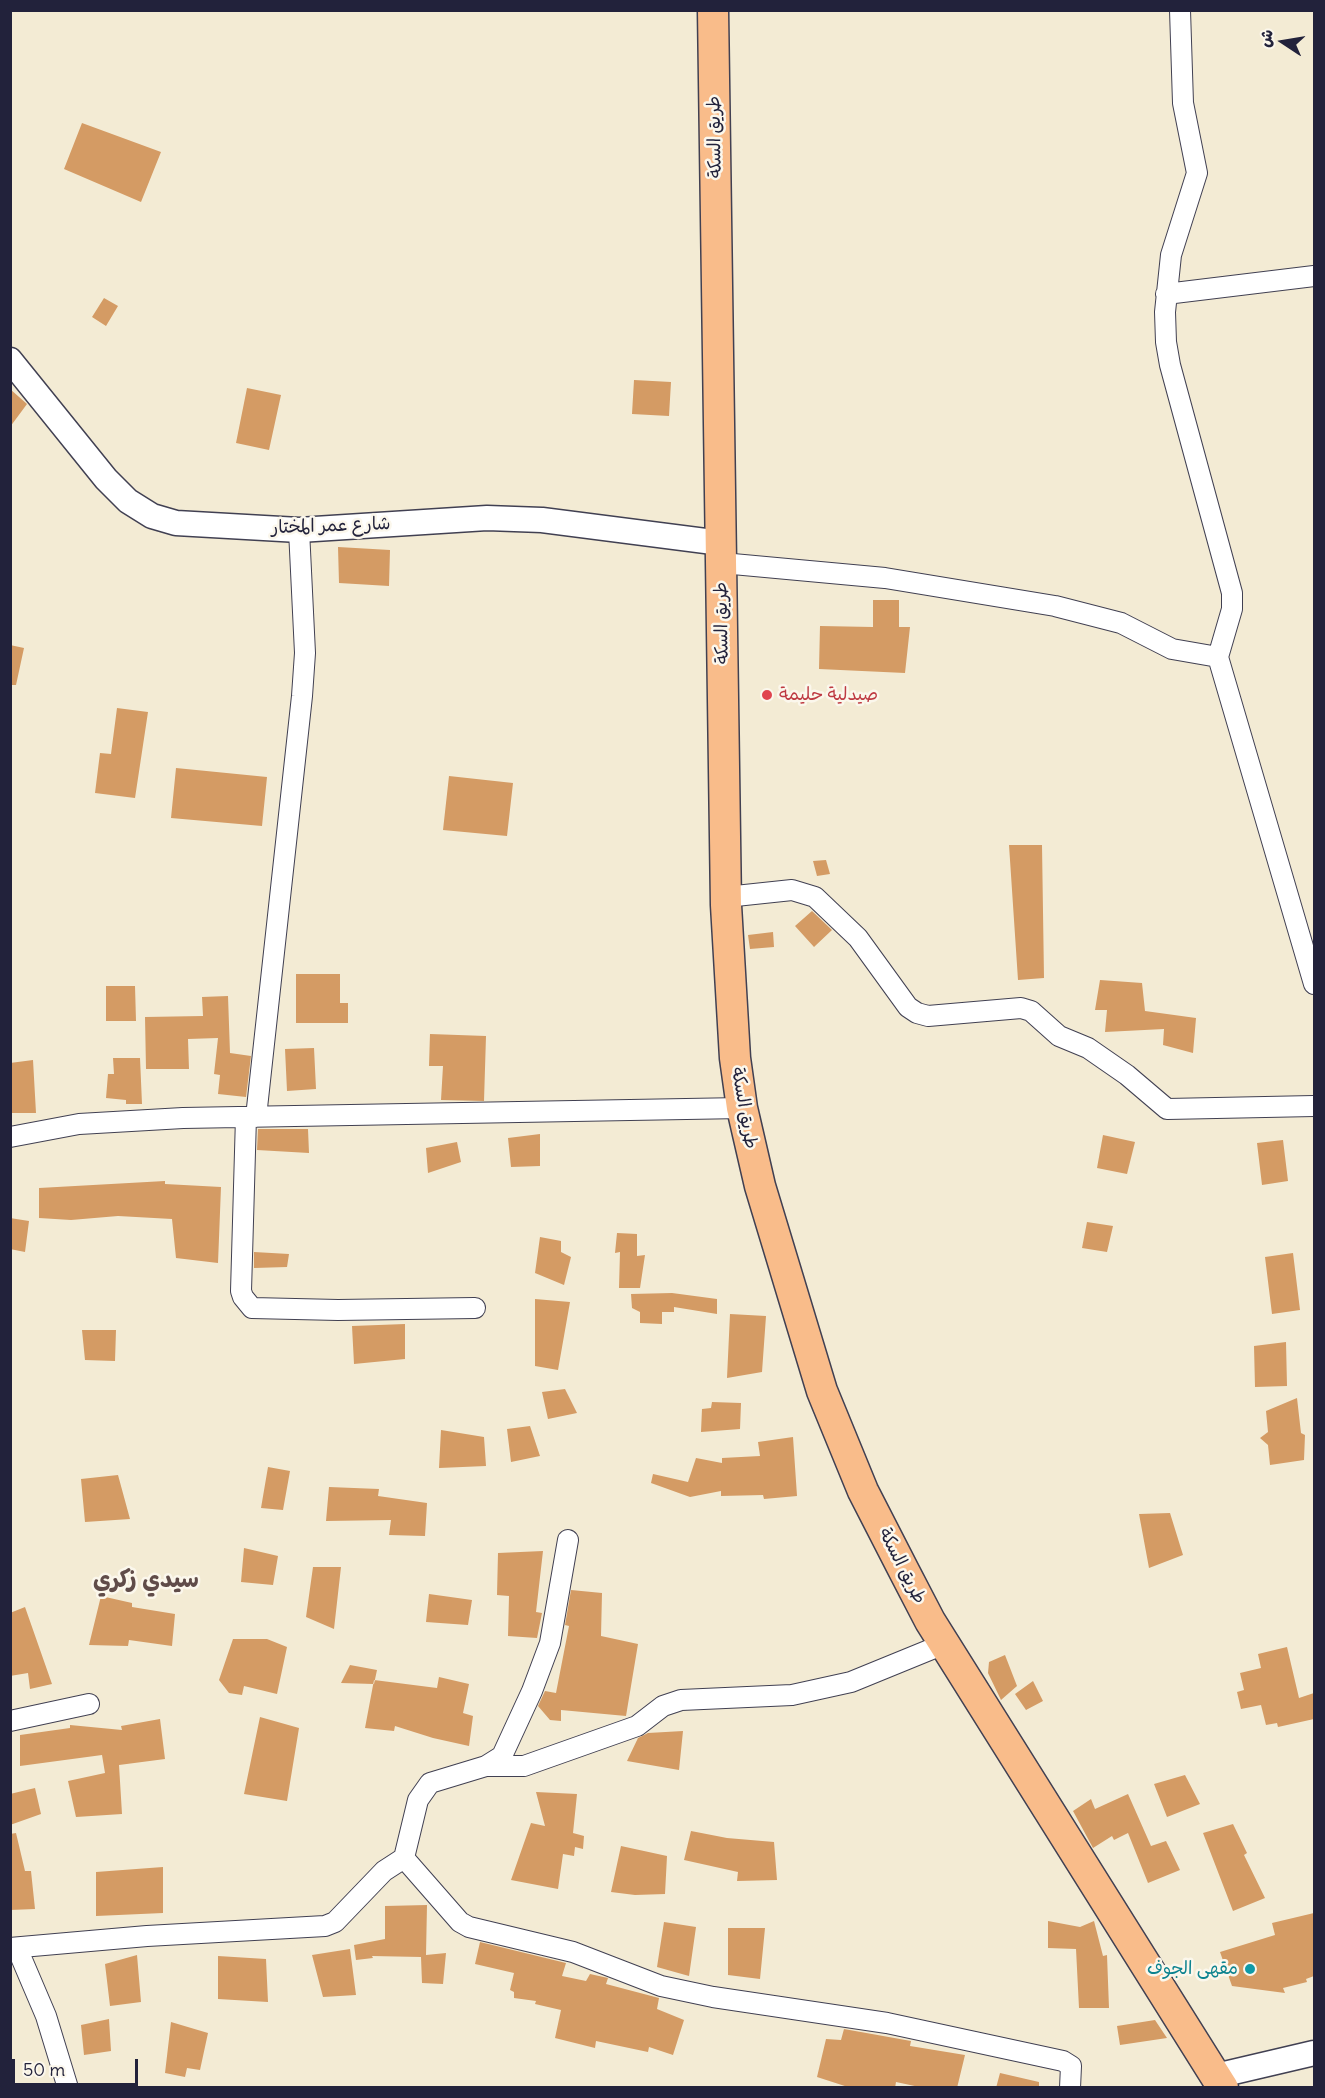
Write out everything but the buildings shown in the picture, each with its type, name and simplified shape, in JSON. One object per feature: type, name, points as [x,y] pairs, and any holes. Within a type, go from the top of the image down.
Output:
[{"type":"main road","name":"طريق السكة","points":[[713,10],[726,897],[735,1058],[742,1108],[760,1186],[822,1391],[863,1491],[944,1644],[1219,2082]]},
{"type":"street","points":[[1179,10],[1183,103],[1197,173],[1170,255],[1166,294],[1166,342],[1170,365],[1232,593],[1233,609],[1218,657],[1314,984]]},
{"type":"street","points":[[1166,294],[1314,276]]},
{"type":"street","name":"شارع عمر المختار","points":[[10,360],[106,479],[129,501],[152,516],[176,523],[298,530],[487,518],[542,520],[721,553]]},
{"type":"street","points":[[298,530],[305,653],[302,696],[251,1117],[241,1291],[243,1298],[252,1308],[338,1310],[475,1308]]},
{"type":"street","points":[[721,553],[1055,606],[1121,623],[1172,648],[1218,657]]},
{"type":"street","points":[[726,897],[792,890],[815,897],[858,938],[908,1007],[917,1013],[928,1016],[1021,1008],[1031,1011],[1059,1036],[1088,1048],[1127,1075],[1167,1109],[1314,1106]]},
{"type":"street","points":[[10,1137],[79,1124],[251,1117],[742,1108]]},
{"type":"street","points":[[68,2088],[46,2016],[14,1948],[147,1935],[325,1926],[335,1922],[353,1906],[384,1871],[404,1858],[409,1831],[423,1791],[430,1784],[486,1766],[502,1756],[532,1690],[550,1643],[568,1540]]},
{"type":"street","points":[[486,1766],[524,1766],[637,1726],[663,1707],[681,1700],[792,1695],[851,1682],[944,1644]]},
{"type":"street","points":[[10,1721],[89,1704]]},
{"type":"street","points":[[404,1858],[460,1922],[469,1927],[573,1952],[661,1986],[713,1997],[887,2023],[1063,2061],[1071,2066],[1070,2088]]},
{"type":"street","points":[[1219,2082],[1314,2053]]},
{"type":"place","name":"صيدلية حليمة","points":[[767,695]]},
{"type":"place","name":"مقهى الجوف","points":[[1250,1969]]},
{"type":"district","name":"سيدي زكري","points":[[146,1580]]}]
